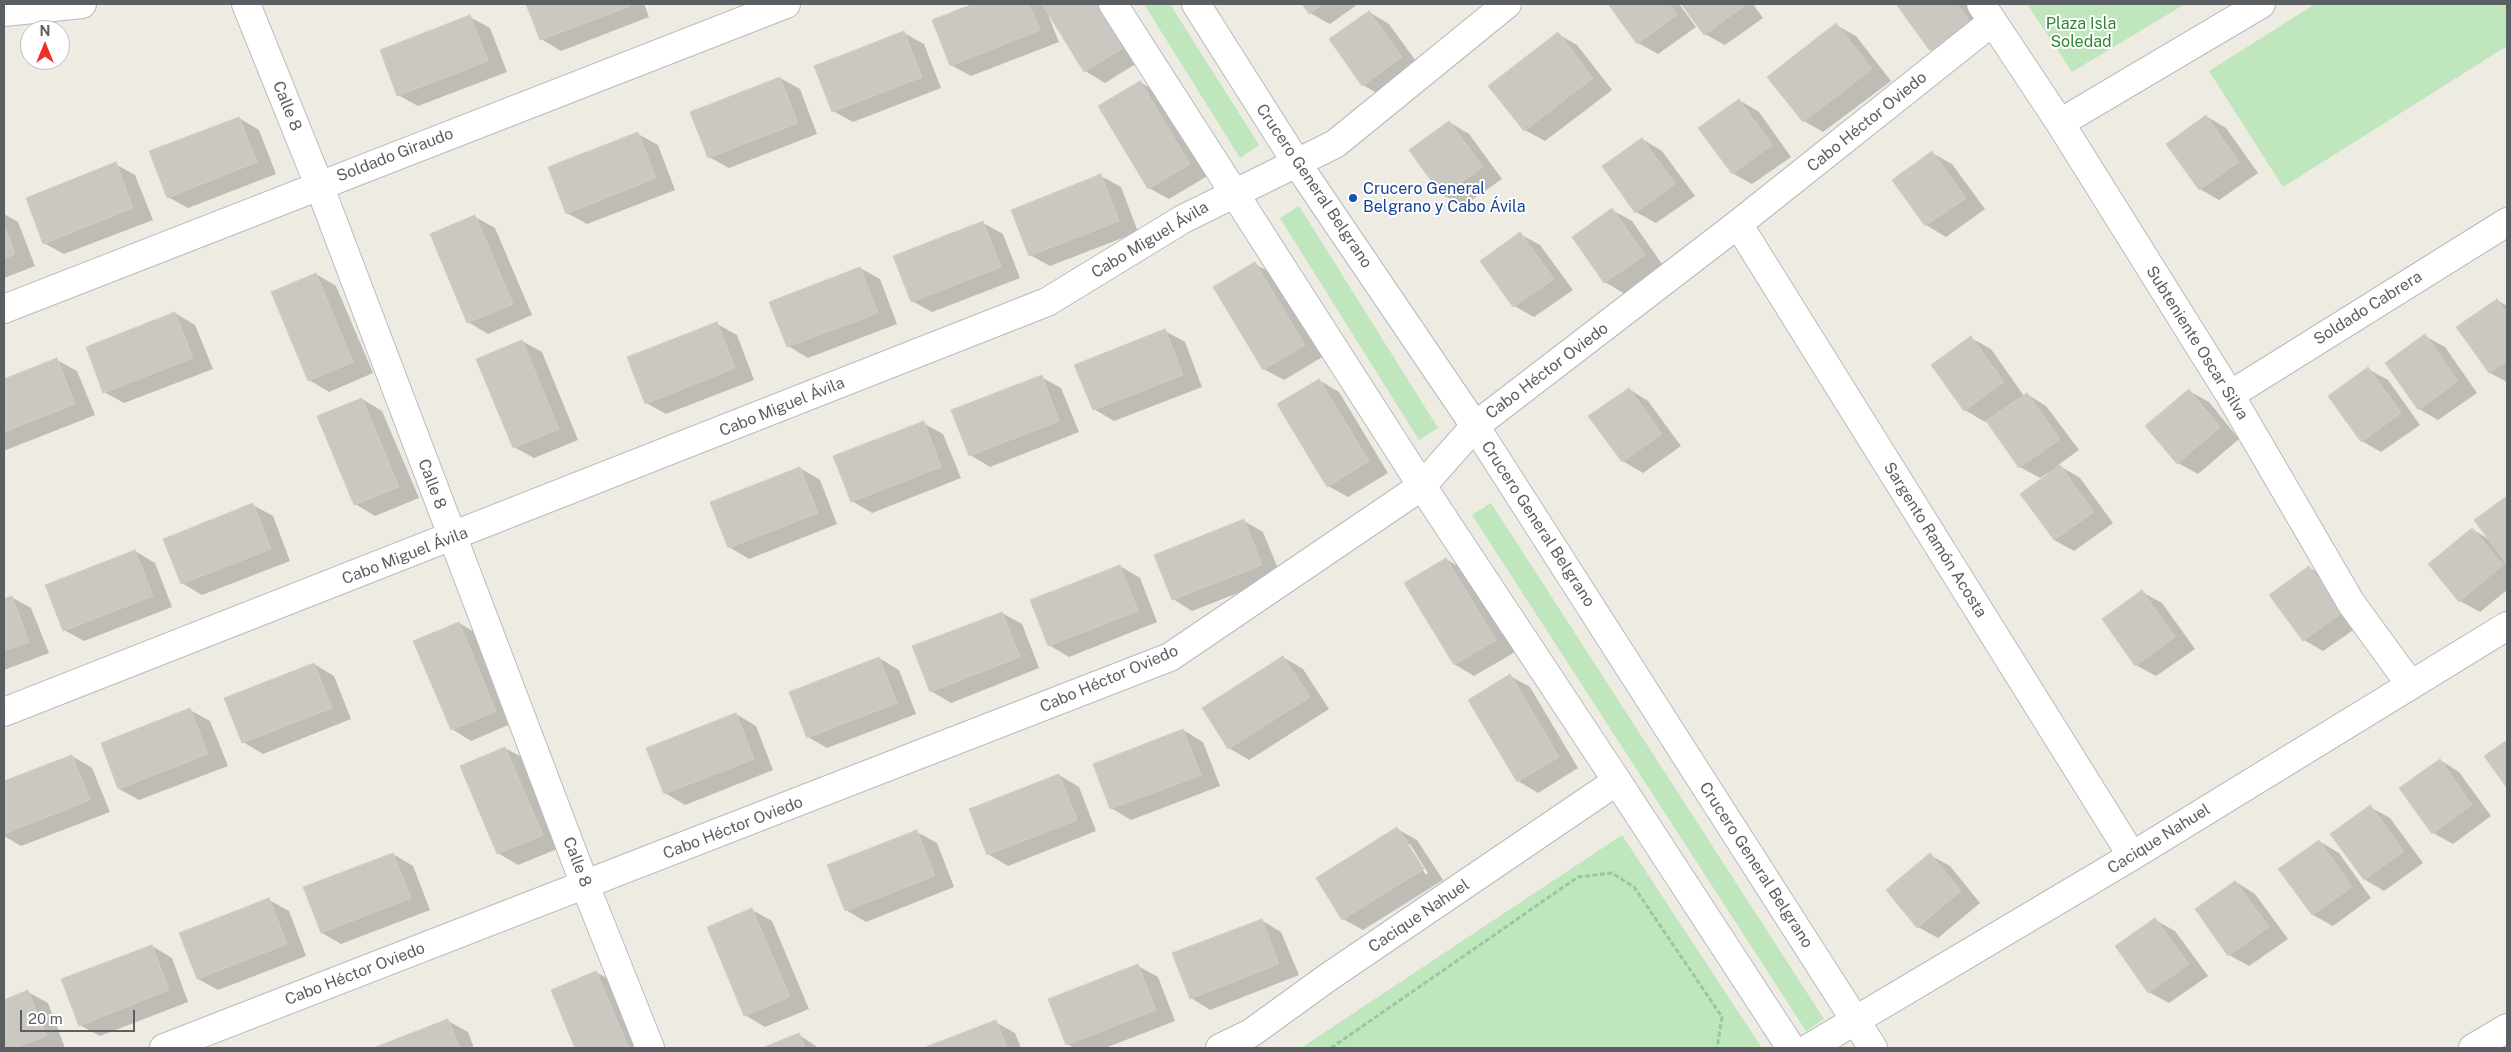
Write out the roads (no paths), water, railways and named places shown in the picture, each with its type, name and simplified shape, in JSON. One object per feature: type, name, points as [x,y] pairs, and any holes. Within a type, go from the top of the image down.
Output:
[{"type":"street","points":[[4,12],[82,4]]},
{"type":"street","name":"Calle 8","points":[[246,4],[319,185],[585,885],[650,1048]]},
{"type":"street","name":"Soldado Giraudo","points":[[4,309],[786,4]]},
{"type":"street","points":[[1113,4],[1235,191],[1422,486],[1618,781],[1791,1048]]},
{"type":"street","name":"Crucero General Belgrano","points":[[1196,4],[1296,162],[1475,426],[1873,1048]]},
{"type":"street","name":"Cabo Miguel Ávila","points":[[4,712],[1047,302],[1183,219],[1235,191],[1335,144],[1507,4]]},
{"type":"street","points":[[2060,123],[2262,4]]},
{"type":"street","name":"Subteniente Oscar Silva","points":[[1987,13],[2060,123],[2230,395],[2351,603],[2410,684]]},
{"type":"street","name":"Cabo Héctor Oviedo","points":[[164,1048],[1170,657],[1422,486],[1475,426],[1738,224],[1987,13]]},
{"type":"street","name":"Soldado Cabrera","points":[[2230,395],[2507,222]]},
{"type":"street","name":"Sargento Ramón Acosta","points":[[1738,224],[2132,856]]},
{"type":"street","name":"Cacique Nahuel","points":[[1809,1048],[1856,1022],[2132,856],[2507,626]]},
{"type":"street","name":"Cacique Nahuel","points":[[1220,1048],[1251,1033],[1335,973],[1618,781]]},
{"type":"street","points":[[2473,1048],[2507,1028]]},
{"type":"place","name":"Crucero General Belgrano y Cabo Ávila","points":[[1353,198]]},
{"type":"park label","name":"Plaza Isla Soledad","points":[[2081,33]]}]
